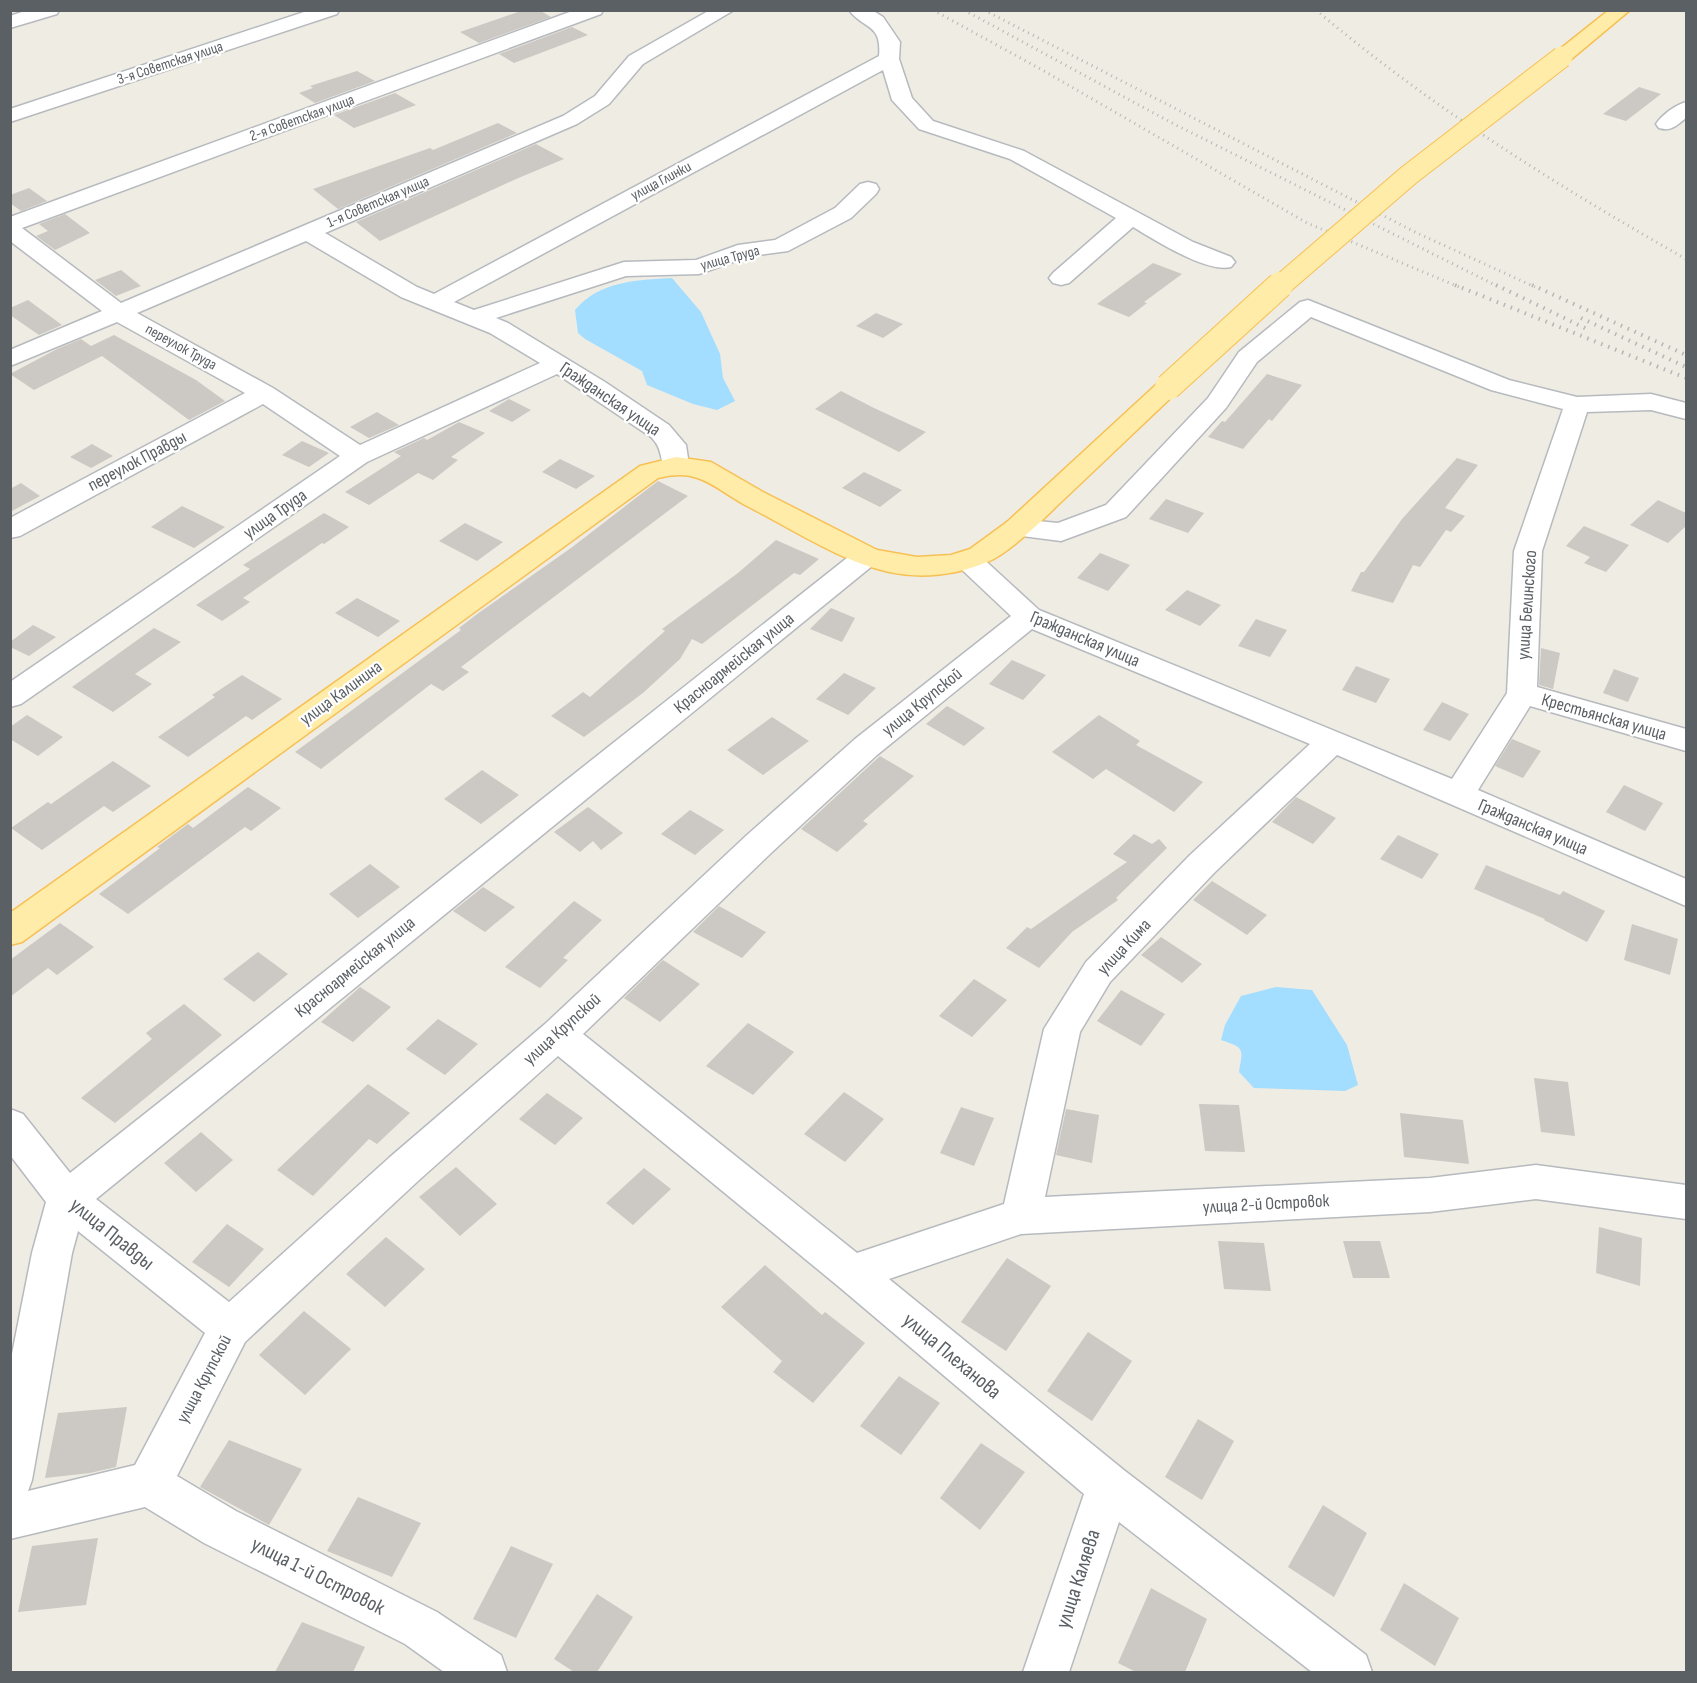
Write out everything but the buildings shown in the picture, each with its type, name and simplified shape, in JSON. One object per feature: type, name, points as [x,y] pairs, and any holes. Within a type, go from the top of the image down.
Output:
[{"type":"main road","points":[[676,465],[702,468],[753,498],[867,556],[891,563],[917,566],[944,565],[968,560],[993,547],[1017,528],[1285,280],[1418,167],[1621,10]]},
{"type":"main road","name":"улица Калинина","points":[[10,932],[619,491],[649,472],[676,465]]},
{"type":"street","points":[[10,22],[50,10]]},
{"type":"street","name":"3-я Советская улица","points":[[10,116],[330,10]]},
{"type":"street","name":"2-я Советская улица","points":[[10,228],[594,10]]},
{"type":"street","name":"1-я Советская улица","points":[[10,359],[570,120],[602,100],[636,60],[725,10]]},
{"type":"street","points":[[858,10],[876,21],[890,42],[889,59],[902,100],[926,126],[1017,155],[1185,247],[1223,262]]},
{"type":"street","name":"улица Глинки","points":[[434,303],[889,59]]},
{"type":"street","points":[[1666,124],[1686,108]]},
{"type":"street","name":"улица Труда","points":[[473,318],[624,269],[699,267],[746,250],[780,246],[843,213],[868,189]]},
{"type":"street","points":[[1061,278],[1131,217]]},
{"type":"street","name":"переулок Труда","points":[[10,228],[119,313],[264,393],[358,456]]},
{"type":"street","name":"Гражданская улица","points":[[308,232],[409,292],[499,328],[559,364],[660,430],[673,445],[676,465]]},
{"type":"street","points":[[1017,528],[1060,532],[1116,511],[1217,403],[1248,357],[1308,307],[1500,385],[1577,405],[1651,402],[1686,411]]},
{"type":"street","name":"улица Труда","points":[[10,697],[358,456],[559,364]]},
{"type":"street","name":"переулок Правды","points":[[10,530],[264,393]]},
{"type":"street","name":"улица Белинского","points":[[1460,795],[1522,693],[1528,550],[1577,405]]},
{"type":"street","name":"Красноармейская улица","points":[[67,1199],[867,556]]},
{"type":"street","name":"Гражданская улица","points":[[968,560],[1029,617],[1333,741],[1686,893]]},
{"type":"street","name":"улица Крупской","points":[[149,1484],[230,1328],[404,1168],[558,1035],[759,844],[866,747],[1029,617]]},
{"type":"street","name":"Крестьянская улица","points":[[1522,693],[1686,740]]},
{"type":"street","name":"улица Кима","points":[[1021,1216],[1062,1029],[1098,972],[1202,864],[1333,741]]},
{"type":"street","name":"улица Плеханова","points":[[558,1035],[852,1273],[1109,1486],[1349,1672]]},
{"type":"street","name":"улица Правды","points":[[12,1129],[67,1199],[230,1328]]},
{"type":"street","name":"улица 2-й Островок","points":[[852,1273],[1021,1216],[1430,1195],[1536,1182],[1686,1202]]},
{"type":"street","points":[[10,1480],[52,1253],[67,1199]]},
{"type":"street","points":[[10,1517],[149,1484]]},
{"type":"street","name":"улица 1-й Островок","points":[[149,1484],[220,1527],[421,1628],[484,1672]]},
{"type":"street","name":"улица Каляева","points":[[1047,1672],[1109,1486]]},
{"type":"water","points":[[672,278],[701,312],[720,354],[723,378],[735,401],[717,410],[693,404],[647,385],[642,371],[578,333],[575,310],[595,293],[632,281]]},
{"type":"water","points":[[1276,987],[1312,990],[1347,1045],[1358,1085],[1345,1091],[1254,1088],[1239,1072],[1240,1050],[1221,1040],[1225,1025],[1241,996]]},
{"type":"railway","points":[[933,10],[1044,71],[1307,223],[1459,287]]},
{"type":"railway","points":[[964,10],[1174,124],[1499,287]]},
{"type":"railway","points":[[984,10],[1417,233],[1535,287]]},
{"type":"railway","points":[[1316,10],[1404,79],[1495,143],[1590,203],[1686,259]]},
{"type":"railway","points":[[1455,285],[1686,378]]},
{"type":"railway","points":[[1496,285],[1589,330]]},
{"type":"railway","points":[[1532,285],[1686,355]]},
{"type":"railway","points":[[1581,318],[1686,367]]}]
